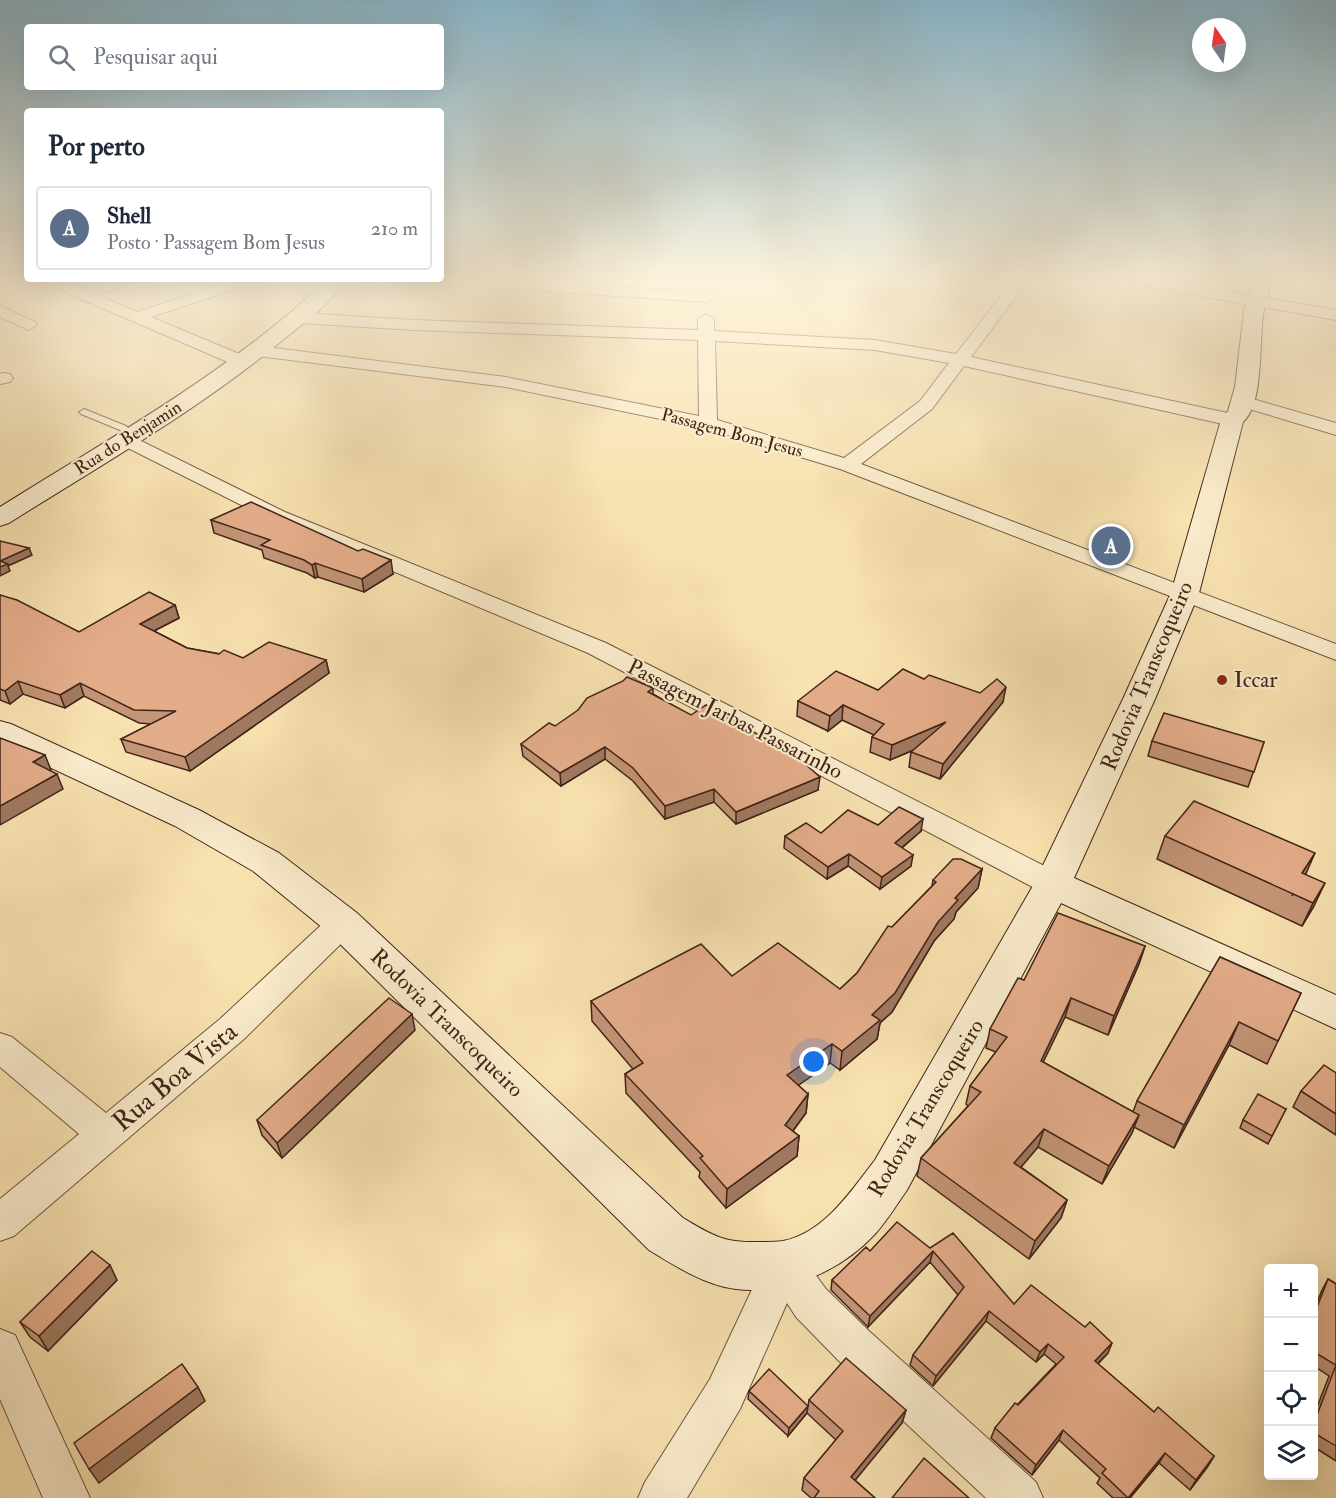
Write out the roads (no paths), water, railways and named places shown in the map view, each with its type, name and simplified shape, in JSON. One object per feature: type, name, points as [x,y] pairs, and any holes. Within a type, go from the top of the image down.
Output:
[{"type":"main road","name":"Rua do Benjamin","points":[[0,518],[158,422],[254,353]]},
{"type":"main road","name":"Rodovia Transcoqueiro","points":[[4,737],[187,818],[256,857],[343,923],[666,1233],[698,1254],[735,1266],[784,1264],[826,1247],[859,1218],[891,1175],[1053,884],[1185,592],[1246,387],[1250,353]]},
{"type":"main road","name":"Passagem Jarbas Passarinho","points":[[1053,884],[1336,1013]]},
{"type":"street","name":"Passagem Bom Jesus","points":[[241,353],[250,356],[506,382],[708,423],[847,465],[1185,592]]},
{"type":"street","points":[[706,353],[708,423]]},
{"type":"street","points":[[920,353],[1336,429]]},
{"type":"street","points":[[847,465],[926,405],[965,353]]},
{"type":"street","name":"Passagem Jarbas Passarinho","points":[[130,438],[278,516],[597,648],[1053,884]]},
{"type":"street","points":[[1185,592],[1336,653]]},
{"type":"street","name":"Rua Boa Vista","points":[[0,1222],[232,1029],[343,923]]},
{"type":"street","points":[[0,1047],[106,1135]]},
{"type":"street","points":[[661,1498],[725,1394],[784,1264]]},
{"type":"street","points":[[784,1264],[811,1303],[854,1346],[1020,1498]]},
{"type":"street","points":[[0,1350],[67,1498]]},
{"type":"lane","points":[[84,412],[123,428],[130,438]]},
{"type":"place","name":"Shell","points":[[1111,546]]},
{"type":"place","name":"Iccar","points":[[1222,680]]}]
